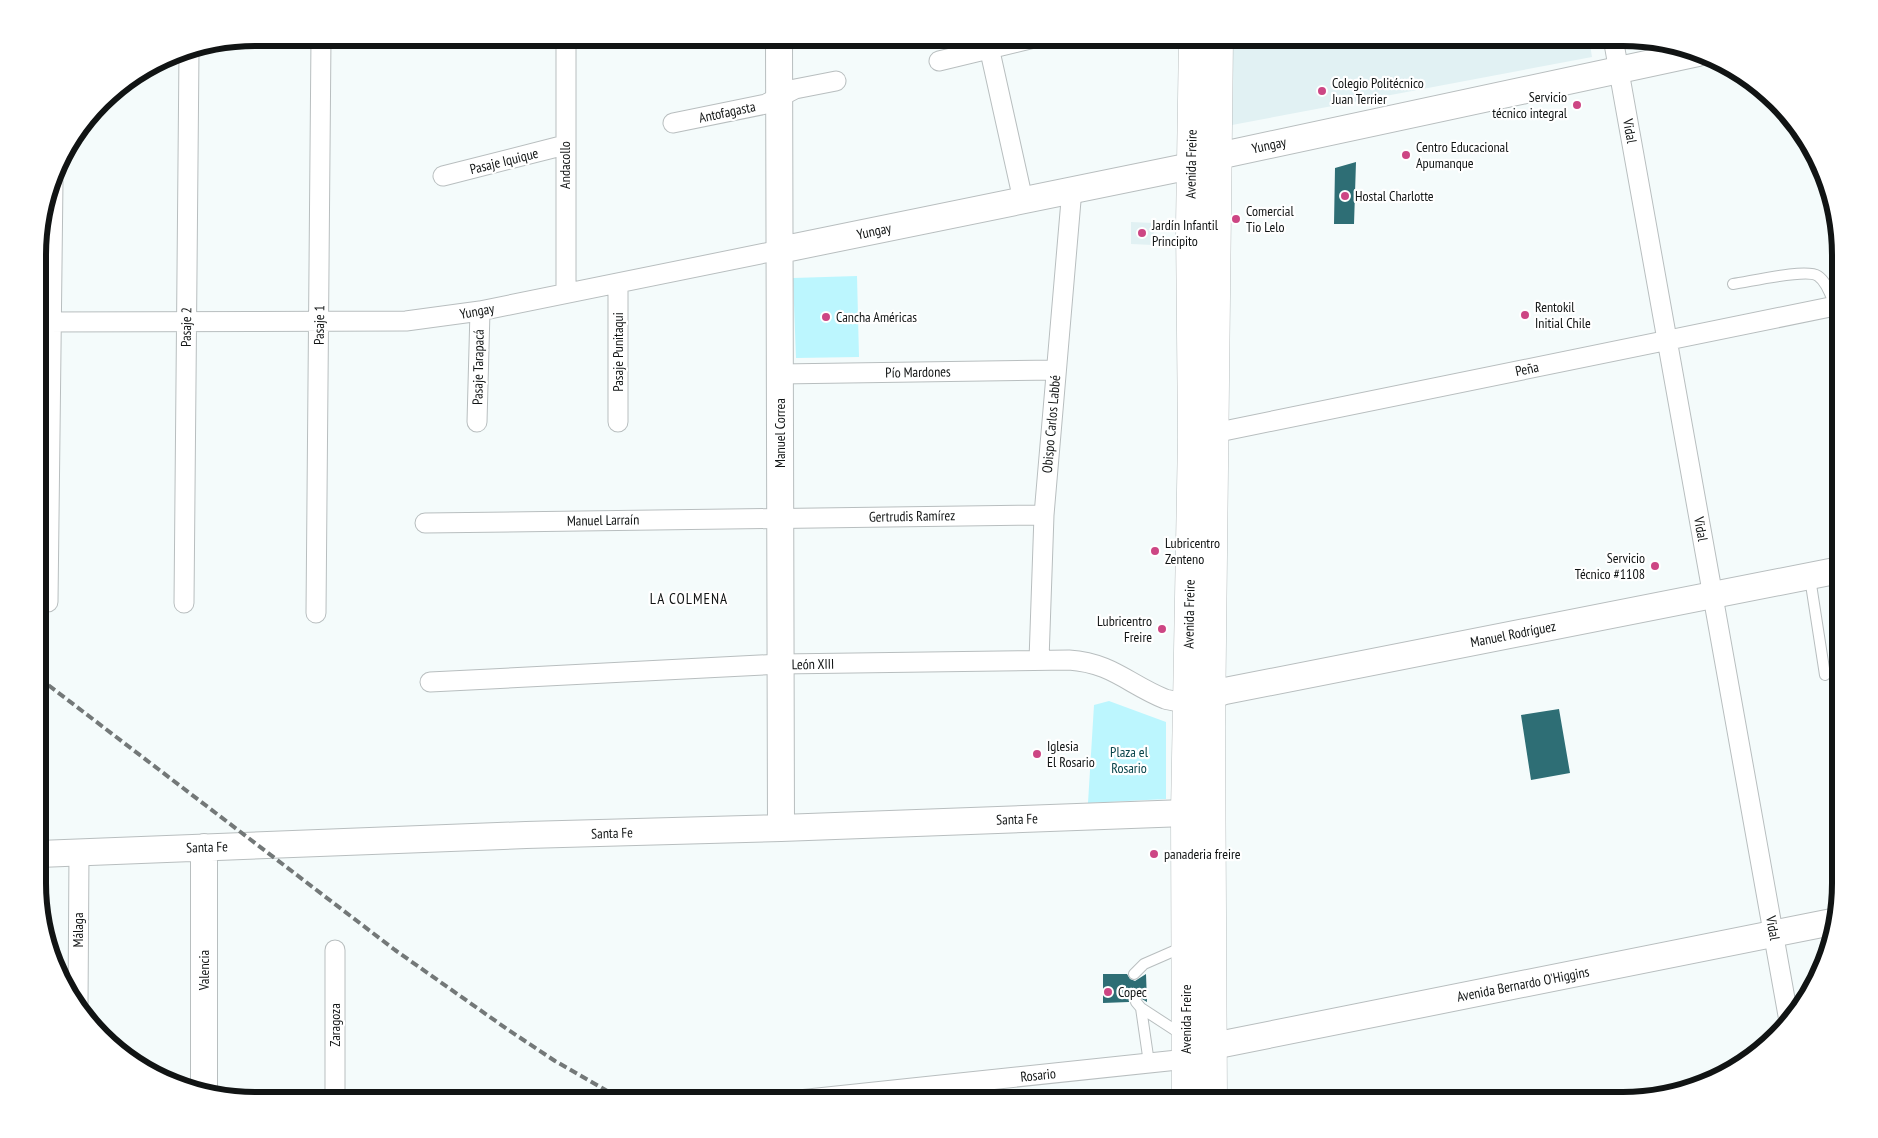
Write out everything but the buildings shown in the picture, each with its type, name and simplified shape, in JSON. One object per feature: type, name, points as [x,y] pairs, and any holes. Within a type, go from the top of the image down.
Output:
[{"type":"main road","name":"Avenida Freire","points":[[1193,46],[1190,226],[1192,437],[1199,699],[1211,846],[1213,1092]]},
{"type":"main road","name":"Avenida Freire","points":[[1186,1092],[1185,812],[1199,699],[1214,433],[1219,46]]},
{"type":"main road","points":[[1185,812],[1211,846]]},
{"type":"main road","points":[[1186,1037],[1198,1032],[1213,1046]]},
{"type":"street","name":"Pasaje 1","points":[[316,613],[321,46]]},
{"type":"street","name":"Andacollo","points":[[566,46],[566,293]]},
{"type":"street","name":"Manuel Correa","points":[[779,46],[781,828]]},
{"type":"street","points":[[939,61],[980,46]]},
{"type":"street","points":[[989,46],[1023,200]]},
{"type":"street","name":"Vidal","points":[[1614,46],[1787,1012]]},
{"type":"street","name":"Yungay","points":[[46,322],[406,322],[480,311],[1191,166],[1218,156],[1686,56]]},
{"type":"street","name":"Pasaje 2","points":[[184,603],[189,57]]},
{"type":"street","name":"Antofagasta","points":[[673,123],[766,104],[780,95],[795,89],[836,81]]},
{"type":"street","name":"Pasaje Iquique","points":[[443,176],[565,145]]},
{"type":"street","name":"Obispo Carlos Labbé","points":[[1039,660],[1044,514],[1072,189]]},
{"type":"street","points":[[48,602],[46,322],[52,207]]},
{"type":"street","name":"Pasaje Punitaqui","points":[[618,283],[618,422]]},
{"type":"street","name":"Peña","points":[[1214,433],[1832,306]]},
{"type":"street","name":"Pasaje Tarapacá","points":[[477,422],[480,311]]},
{"type":"street","name":"Pío Mardones","points":[[780,374],[1056,370]]},
{"type":"street","name":"Gertrudis Ramírez","points":[[781,518],[1044,514]]},
{"type":"street","name":"Manuel Larraín","points":[[424,523],[781,518]]},
{"type":"street","name":"Manuel Rodríguez","points":[[1199,699],[1832,572]]},
{"type":"street","name":"León XIII","points":[[430,682],[781,664],[1069,660],[1095,664],[1166,699],[1199,699]]},
{"type":"street","name":"Santa Fe","points":[[46,854],[1185,812]]},
{"type":"street","name":"Valencia","points":[[204,847],[204,1086]]},
{"type":"street","name":"Málaga","points":[[78,852],[78,994]]},
{"type":"street","name":"Avenida Bernardo O'Higgins","points":[[1213,1046],[1828,923]]},
{"type":"street","name":"Zaragoza","points":[[335,950],[335,1092]]},
{"type":"street","name":"Rosario","points":[[875,1092],[1149,1063],[1186,1037]]},
{"type":"lane","points":[[1733,284],[1805,272],[1817,275],[1826,284],[1832,295]]},
{"type":"lane","points":[[1810,576],[1825,675]]},
{"type":"lane","points":[[1134,974],[1144,964],[1186,946]]},
{"type":"lane","points":[[1149,1063],[1138,1005],[1186,1037]]},
{"type":"shaded area","name":"Colegio Politécnico Juan Terrier","points":[[1232,46],[1590,46],[1592,57],[1232,125]]},
{"type":"shaded area","name":"Jardín Infantil Principito","points":[[1131,222],[1154,223],[1153,245],[1131,244]]},
{"type":"green space","name":"Cancha Américas","points":[[857,276],[859,357],[796,358],[793,278]]},
{"type":"green space","name":"Plaza el Rosario","points":[[1109,701],[1166,722],[1166,799],[1088,803],[1094,705]]},
{"type":"railway","points":[[46,683],[395,950],[555,1061],[609,1092]]},
{"type":"place","name":"Colegio Politécnico Juan Terrier","points":[[1322,91]]},
{"type":"place","name":"Servicio técnico integral","points":[[1577,105]]},
{"type":"place","name":"Centro Educacional Apumanque","points":[[1406,155]]},
{"type":"place","name":"Hostal Charlotte","points":[[1345,196]]},
{"type":"place","name":"Comercial Tio Lelo","points":[[1236,219]]},
{"type":"place","name":"Jardín Infantil Principito","points":[[1142,233]]},
{"type":"place","name":"Rentokil Initial Chile","points":[[1525,315]]},
{"type":"place","name":"Cancha Américas","points":[[826,317]]},
{"type":"place","name":"Lubricentro Zenteno","points":[[1155,551]]},
{"type":"place","name":"Servicio Técnico #1108","points":[[1655,566]]},
{"type":"place","name":"Lubricentro Freire","points":[[1162,629]]},
{"type":"place","name":"Iglesia El Rosario","points":[[1037,754]]},
{"type":"place","name":"panaderia freire","points":[[1154,854]]},
{"type":"place","name":"Copec","points":[[1108,992]]},
{"type":"district","name":"LA COLMENA","points":[[689,599]]}]
